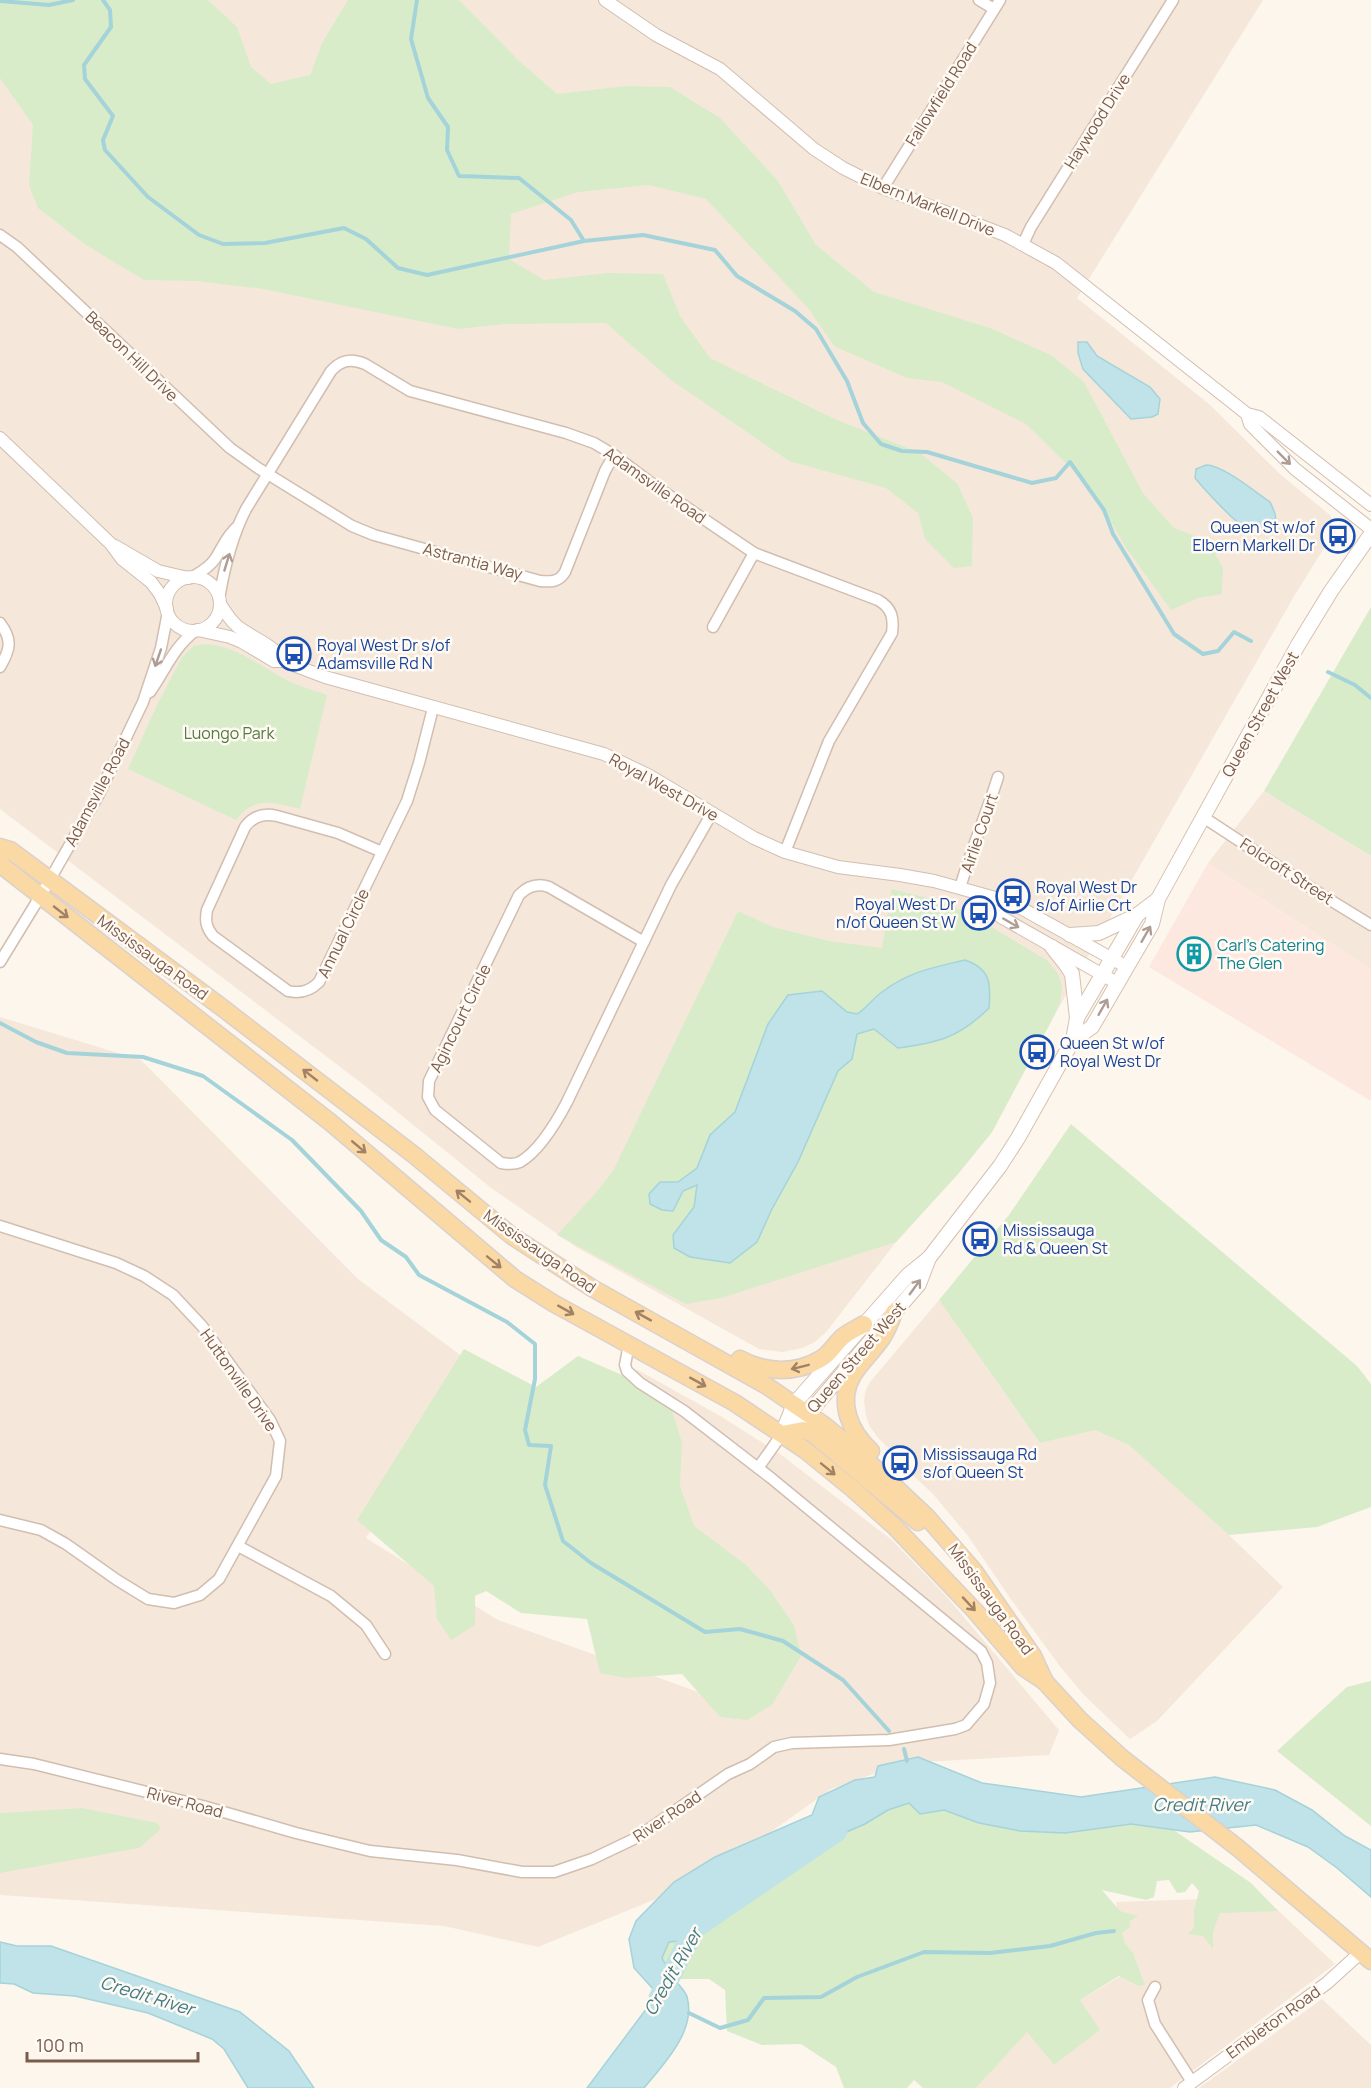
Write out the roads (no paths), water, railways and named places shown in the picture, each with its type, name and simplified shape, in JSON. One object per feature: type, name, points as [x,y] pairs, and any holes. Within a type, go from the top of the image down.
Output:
[{"type":"main road","name":"Queen Street West","points":[[1072,1040],[1092,1027],[1152,924],[1158,899],[1318,612],[1371,534]]},
{"type":"main road","name":"Mississauga Road","points":[[0,847],[10,850],[45,888],[330,1122],[516,1279],[553,1303],[735,1403],[805,1450],[895,1527],[975,1611],[1023,1667],[1045,1682],[1080,1720],[1122,1758],[1238,1848],[1366,1957]]},
{"type":"main road","name":"Mississauga Road","points":[[0,862],[5,868],[45,888],[220,1006],[414,1155],[512,1236],[592,1288],[767,1386],[862,1456],[927,1516],[974,1571],[1033,1656],[1045,1682]]},
{"type":"main road","name":"Queen Street West","points":[[782,1434],[864,1324],[908,1275],[929,1258],[962,1217],[1012,1147],[1072,1040],[1077,1018],[1137,915],[1158,899]]},
{"type":"main road","points":[[1070,934],[1099,933],[1137,915]]},
{"type":"main road","points":[[1052,947],[1072,974],[1077,1018]]},
{"type":"main road","name":"Queen Street West","points":[[801,1409],[920,1284],[929,1258]]},
{"type":"main road","points":[[894,1312],[884,1336],[854,1374],[848,1388],[847,1409],[853,1431],[921,1497],[927,1516]]},
{"type":"main road","points":[[694,1344],[706,1340],[756,1367],[772,1370],[797,1369],[821,1359],[844,1335],[864,1324]]},
{"type":"main road","points":[[782,1434],[803,1430],[812,1433],[927,1529],[947,1539]]},
{"type":"street","name":"Elbern Markell Drive","points":[[604,0],[656,35],[720,69],[822,155],[854,174],[883,188],[1023,244],[1073,276],[1247,414],[1260,417],[1371,505]]},
{"type":"street","points":[[979,0],[997,4]]},
{"type":"street","name":"Haywood Drive","points":[[1023,244],[1031,227],[1173,0]]},
{"type":"street","name":"Fallowfield Road","points":[[883,188],[997,4]]},
{"type":"street","name":"Beacon Hill Drive","points":[[0,235],[17,246],[217,437],[267,474]]},
{"type":"street","name":"Adamsville Road","points":[[219,601],[226,566],[238,526],[267,474],[331,371],[337,365],[351,360],[365,364],[410,391],[566,433],[594,443],[754,553],[878,600],[890,609],[893,621],[892,633],[829,741],[785,852]]},
{"type":"street","name":"Elbern Markell Drive","points":[[1247,414],[1250,424],[1295,469],[1371,529]]},
{"type":"street","points":[[0,438],[111,544],[122,559],[151,582],[160,594],[175,624],[182,628],[197,630],[211,624],[219,611],[219,601],[210,583],[203,579],[158,571],[111,544]]},
{"type":"street","name":"Astrantia Way","points":[[267,474],[352,526],[368,533],[540,581],[555,581],[562,578],[565,572],[605,471],[614,455]]},
{"type":"street","name":"Adamsville Road","points":[[189,578],[206,569],[214,561],[228,535],[238,526]]},
{"type":"street","points":[[713,627],[754,553]]},
{"type":"street","points":[[167,611],[168,593],[180,581],[189,578]]},
{"type":"street","name":"Royal West Drive","points":[[219,601],[228,618],[278,653],[283,661]]},
{"type":"street","name":"Adamsville Road","points":[[0,962],[99,794],[143,702],[161,648],[167,611]]},
{"type":"street","points":[[0,623],[8,634],[9,644],[8,653],[0,667]]},
{"type":"street","name":"Adamsville Road","points":[[143,702],[173,653],[183,640],[197,630]]},
{"type":"street","name":"Royal West Drive","points":[[197,630],[242,642],[274,661],[283,661],[316,674],[604,754],[648,775],[754,838],[785,852],[838,867],[900,875],[1010,902],[1127,967]]},
{"type":"street","name":"Annual Circle","points":[[382,852],[338,833],[270,814],[255,818],[245,827],[207,910],[205,922],[207,929],[213,936],[288,991],[309,990],[319,982],[382,852],[410,790],[433,708]]},
{"type":"street","name":"Airlie Court","points":[[960,888],[998,777]]},
{"type":"street","name":"Agincourt Circle","points":[[644,942],[549,887],[536,885],[524,890],[519,895],[429,1082],[428,1097],[435,1110],[501,1163],[514,1163],[526,1156],[551,1130],[562,1113],[672,885],[712,813]]},
{"type":"street","name":"Folcroft Street","points":[[1203,817],[1371,925]]},
{"type":"street","name":"Royal West Drive","points":[[974,894],[1001,917],[1117,983]]},
{"type":"street","name":"Huttonville Drive","points":[[0,1226],[116,1263],[144,1276],[173,1295],[202,1326],[270,1420],[280,1441],[276,1476],[219,1579],[200,1595],[174,1603],[148,1599],[41,1530],[0,1520]]},
{"type":"street","name":"River Road","points":[[0,1759],[34,1764],[191,1803],[370,1851],[457,1860],[522,1872],[554,1872],[592,1859],[636,1838],[729,1774],[750,1764],[774,1747],[792,1743],[889,1740],[955,1729],[966,1725],[984,1704],[988,1693],[990,1672],[981,1651],[758,1468],[684,1411],[640,1383],[627,1371],[625,1365],[629,1344]]},
{"type":"street","points":[[758,1468],[782,1434]]},
{"type":"street","points":[[238,1546],[331,1596],[366,1625],[385,1654]]},
{"type":"street","name":"Embleton Road","points":[[1188,2085],[1366,1957]]},
{"type":"street","points":[[1155,1987],[1148,2000],[1155,2024],[1188,2085]]},
{"type":"water","points":[[1078,342],[1087,342],[1097,356],[1150,387],[1160,399],[1158,414],[1152,417],[1131,419],[1083,369],[1078,353]]},
{"type":"water","points":[[1206,465],[1230,474],[1270,502],[1274,510],[1275,523],[1264,530],[1253,531],[1235,520],[1195,478],[1196,469]]},
{"type":"water","points":[[965,960],[980,968],[988,978],[989,1008],[958,1032],[925,1044],[898,1048],[874,1029],[857,1034],[852,1059],[838,1071],[798,1162],[757,1242],[730,1263],[690,1257],[674,1248],[673,1235],[694,1207],[697,1185],[683,1191],[673,1211],[662,1210],[650,1204],[649,1194],[660,1182],[678,1182],[697,1168],[710,1135],[735,1112],[768,1024],[788,995],[822,991],[847,1012],[857,1014],[879,994],[902,979],[922,971]]},
{"type":"water","name":"Credit River","points":[[918,1757],[982,1783],[1081,1797],[1215,1777],[1275,1790],[1312,1810],[1345,1836],[1371,1850],[1371,1897],[1308,1847],[1256,1825],[1190,1832],[1131,1824],[1065,1833],[1020,1831],[979,1823],[944,1810],[920,1814],[909,1803],[888,1810],[865,1824],[786,1858],[760,1891],[705,1919],[679,1941],[669,1942],[662,1958],[686,1995],[689,2009],[683,2034],[669,2058],[644,2088],[587,2088],[653,2000],[654,1990],[634,1968],[629,1939],[636,1921],[674,1882],[715,1857],[812,1815],[819,1797],[855,1780],[875,1777],[878,1766]]},
{"type":"water","name":"Credit River","points":[[0,1942],[17,1946],[51,1946],[240,2012],[289,2051],[314,2088],[248,2088],[224,2049],[212,2039],[148,2013],[75,1996],[33,1993],[14,1984],[0,1983]]},
{"type":"waterway","points":[[0,1],[49,5],[73,0]]},
{"type":"waterway","points":[[103,0],[110,10],[111,27],[84,65],[85,79],[113,116],[103,140],[105,150],[148,197],[199,235],[223,244],[265,243],[344,228],[366,239],[398,268],[427,275],[584,241],[643,235],[715,250],[737,276],[795,311],[816,329],[847,381],[863,423],[881,444],[902,451],[927,452],[1032,483],[1056,478],[1070,462],[1104,510],[1113,534],[1174,634],[1203,654],[1218,651],[1234,632],[1251,641]]},
{"type":"waterway","points":[[417,0],[411,39],[428,98],[448,127],[447,150],[459,176],[519,178],[571,220],[584,241]]},
{"type":"waterway","points":[[1328,672],[1355,685],[1371,698]]},
{"type":"waterway","points":[[0,1023],[36,1042],[67,1053],[143,1057],[203,1076],[292,1140],[361,1211],[381,1240],[406,1257],[419,1275],[507,1322],[535,1344],[535,1379],[525,1430],[529,1445],[551,1446],[545,1485],[563,1541],[591,1563],[705,1632],[740,1629],[783,1641],[843,1680],[889,1731]]},
{"type":"waterway","points":[[904,1749],[907,1761]]},
{"type":"waterway","name":"Credit River","points":[[659,1998],[695,1928],[837,1831]]},
{"type":"waterway","points":[[689,2013],[720,2028],[748,2020],[764,1998],[821,1997],[857,1977],[924,1952],[990,1953],[1050,1946],[1096,1933],[1114,1931]]},
{"type":"place","name":"Queen St w/of Elbern Markell Dr","points":[[1338,536]]},
{"type":"place","name":"Royal West Dr s/of Adamsville Rd N","points":[[294,654]]},
{"type":"place","name":"Royal West Dr s/of Airlie Crt","points":[[1013,896]]},
{"type":"place","name":"Royal West Dr n/of Queen St W","points":[[979,913]]},
{"type":"place","name":"Carl's Catering The Glen","points":[[1194,954]]},
{"type":"place","name":"Queen St w/of Royal West Dr","points":[[1037,1052]]},
{"type":"place","name":"Mississauga Rd & Queen St","points":[[980,1239]]},
{"type":"place","name":"Mississauga Rd s/of Queen St","points":[[900,1463]]},
{"type":"park label","name":"Luongo Park","points":[[229,733]]}]
